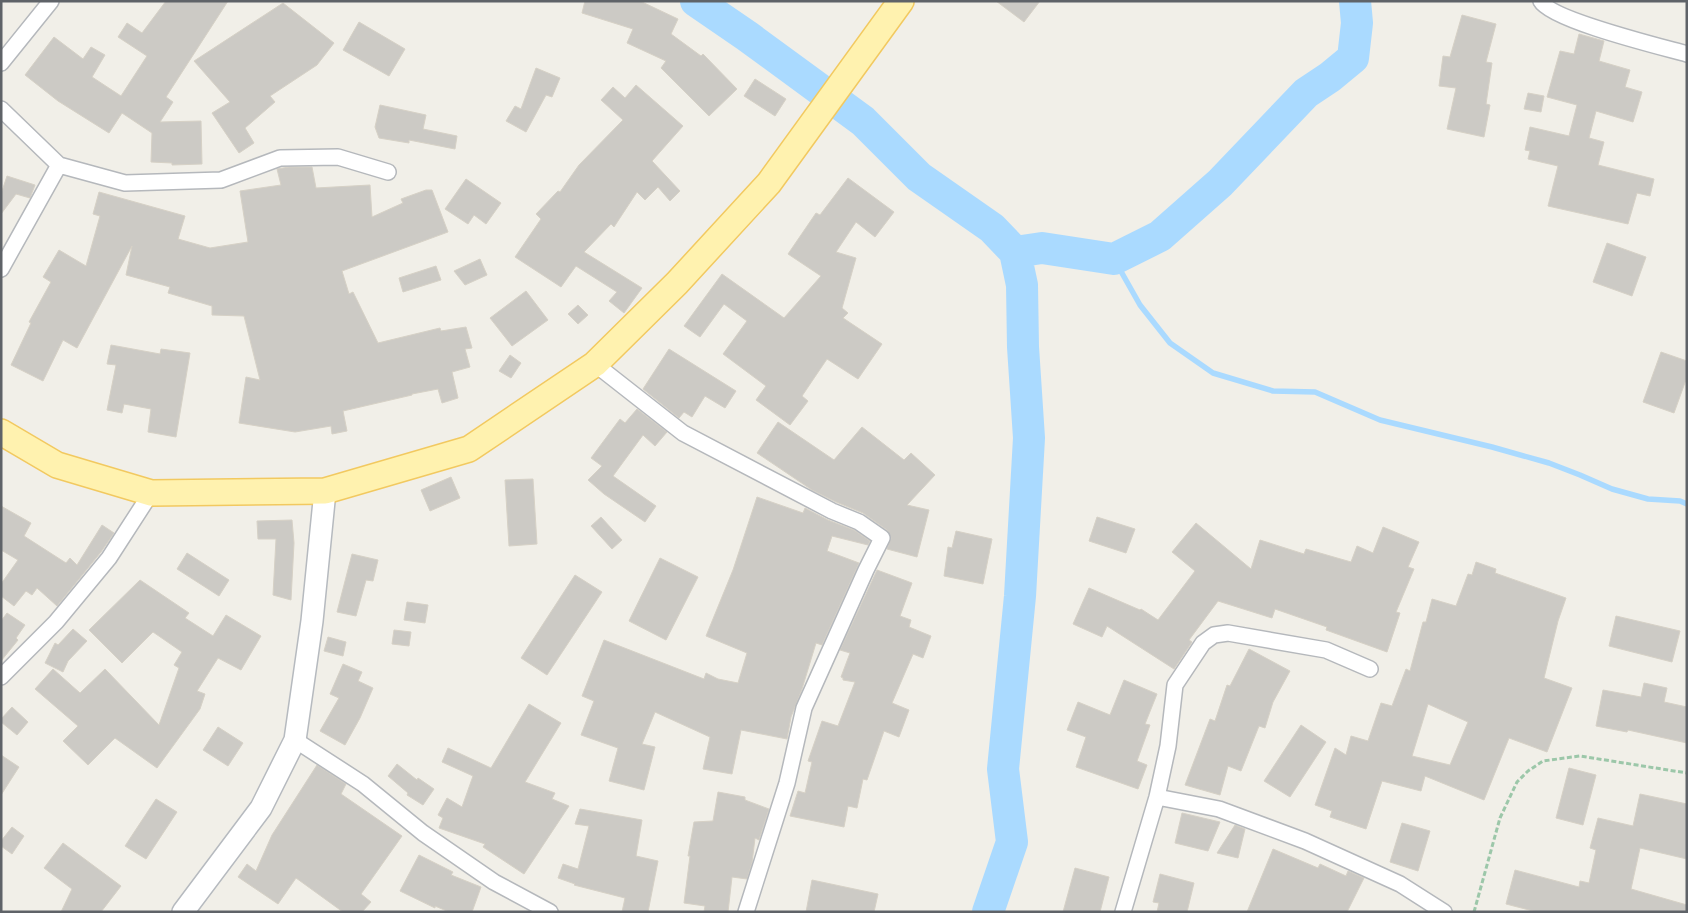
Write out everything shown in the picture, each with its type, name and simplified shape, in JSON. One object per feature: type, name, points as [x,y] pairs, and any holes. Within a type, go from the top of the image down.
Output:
[{"type":"main road","points":[[1,432],[57,465],[151,493],[325,491],[469,449],[595,364],[677,283],[769,183],[901,1]]},
{"type":"street","points":[[1,63],[51,1]]},
{"type":"street","points":[[1541,1],[1543,6],[1568,18],[1687,54]]},
{"type":"street","points":[[1,109],[60,165],[125,183],[221,180],[280,158],[338,157],[388,172]]},
{"type":"street","points":[[1,269],[60,165]]},
{"type":"street","points":[[595,364],[683,433],[832,511],[859,522],[882,538],[804,708],[787,783],[746,912]]},
{"type":"street","points":[[183,912],[261,808],[295,740],[312,621],[325,491]]},
{"type":"street","points":[[1,677],[56,622],[109,558],[151,493]]},
{"type":"street","points":[[1123,912],[1157,797],[1168,746],[1175,685],[1204,643],[1214,635],[1228,633],[1326,650],[1370,669]]},
{"type":"street","points":[[295,740],[363,784],[423,833],[494,882],[550,912]]},
{"type":"street","points":[[1157,797],[1219,809],[1305,841],[1400,884],[1444,912]]},
{"type":"path","points":[[1474,912],[1500,818],[1517,782],[1528,771],[1543,762],[1580,756],[1687,773]]},
{"type":"building","points":[[166,1],[228,1],[166,97],[173,102],[160,122],[201,121],[202,164],[172,165],[172,163],[151,162],[152,133],[122,113],[109,133],[58,101],[25,75],[54,37],[83,59],[91,47],[105,55],[92,77],[121,96],[147,56],[118,37],[127,23],[142,33]]},
{"type":"building","points":[[585,1],[640,1],[678,19],[671,34],[701,56],[703,54],[737,89],[709,116],[661,68],[666,61],[627,43],[633,29],[582,13]]},
{"type":"building","points":[[996,1],[1040,1],[1024,22]]},
{"type":"building","points":[[283,3],[334,43],[317,65],[270,96],[275,102],[245,128],[254,143],[239,153],[212,113],[230,102],[194,61]]},
{"type":"building","points":[[1462,15],[1496,24],[1486,62],[1492,63],[1486,104],[1490,105],[1484,137],[1447,129],[1456,88],[1439,86],[1443,56],[1450,57]]},
{"type":"building","points":[[359,22],[405,49],[389,76],[343,50]]},
{"type":"building","points":[[1579,34],[1604,41],[1599,61],[1630,70],[1625,87],[1642,92],[1633,122],[1596,111],[1589,138],[1604,142],[1598,165],[1654,179],[1650,196],[1637,193],[1628,224],[1548,206],[1558,166],[1528,159],[1530,151],[1525,150],[1530,127],[1569,136],[1577,105],[1547,97],[1560,51],[1574,54]]},
{"type":"building","points":[[536,68],[560,78],[552,97],[546,95],[526,132],[506,121],[515,106],[521,109]]},
{"type":"building","points":[[755,79],[786,99],[775,116],[744,96]]},
{"type":"building","points":[[636,85],[683,126],[652,161],[680,191],[670,201],[658,187],[645,200],[637,192],[614,227],[611,224],[584,252],[642,288],[624,313],[609,301],[617,292],[576,266],[561,287],[515,257],[541,219],[536,214],[558,191],[560,192],[579,165],[623,120],[601,100],[613,87],[625,98]]},
{"type":"building","points":[[1528,93],[1544,96],[1541,112],[1524,109]]},
{"type":"building","points":[[380,105],[426,115],[423,129],[457,136],[455,149],[409,140],[409,143],[379,138],[375,127]]},
{"type":"building","points":[[312,167],[316,188],[370,185],[372,217],[403,203],[401,199],[426,190],[432,190],[448,232],[342,271],[349,294],[353,292],[378,343],[440,328],[441,331],[466,327],[472,348],[465,349],[470,367],[452,372],[458,398],[442,403],[438,389],[343,411],[347,431],[332,434],[331,426],[295,432],[239,423],[246,377],[260,380],[244,316],[212,315],[212,306],[168,293],[170,287],[126,275],[132,246],[77,348],[63,340],[43,381],[11,365],[31,323],[29,322],[51,282],[43,277],[59,250],[86,266],[100,216],[93,214],[99,192],[185,216],[178,239],[210,248],[248,242],[240,191],[281,185],[277,169]]},
{"type":"building","points":[[7,176],[35,185],[30,198],[16,194],[1,214],[1,194]]},
{"type":"building","points":[[848,178],[894,212],[875,237],[856,222],[836,252],[856,258],[842,308],[848,313],[843,318],[882,344],[858,379],[827,359],[802,396],[808,401],[790,425],[756,400],[766,386],[723,354],[747,321],[724,304],[700,337],[684,326],[722,274],[784,318],[821,276],[788,254],[816,213],[820,215]]},
{"type":"building","points":[[466,179],[501,203],[486,224],[474,215],[468,224],[445,209]]},
{"type":"building","points":[[1607,243],[1646,257],[1632,296],[1593,282]]},
{"type":"building","points":[[480,259],[487,275],[465,285],[454,271]]},
{"type":"building","points":[[436,266],[441,280],[403,292],[399,278]]},
{"type":"building","points":[[526,291],[548,320],[512,346],[490,318]]},
{"type":"building","points":[[578,305],[588,315],[578,324],[568,314]]},
{"type":"building","points":[[111,345],[160,354],[161,349],[190,353],[176,437],[148,432],[151,409],[124,404],[122,413],[107,410],[116,365],[107,364]]},
{"type":"building","points":[[669,349],[736,391],[725,408],[705,396],[692,417],[684,412],[679,418],[643,389]]},
{"type":"building","points":[[1661,352],[1687,361],[1687,377],[1674,413],[1643,402]]},
{"type":"building","points":[[510,355],[521,363],[511,378],[499,371]]},
{"type":"building","points":[[637,409],[667,432],[655,446],[643,435],[613,476],[656,506],[645,522],[604,494],[588,480],[602,466],[591,458],[620,419],[625,423]]},
{"type":"building","points":[[778,422],[834,460],[862,427],[904,460],[911,453],[935,475],[907,505],[929,510],[917,557],[887,549],[891,538],[887,530],[863,513],[812,490],[757,453]]},
{"type":"building","points":[[451,477],[460,498],[430,511],[421,490]]},
{"type":"building","points":[[533,479],[537,544],[509,546],[505,480]]},
{"type":"building","points":[[757,497],[803,513],[805,508],[828,520],[854,530],[870,541],[868,545],[832,536],[827,551],[859,563],[822,645],[816,643],[791,717],[787,739],[741,730],[732,774],[703,769],[710,737],[655,712],[642,744],[655,747],[644,790],[609,781],[618,748],[581,735],[594,701],[582,696],[604,640],[704,679],[706,673],[718,679],[738,683],[747,653],[706,636],[733,570]]},
{"type":"building","points":[[1,506],[31,523],[24,536],[66,563],[70,558],[77,565],[102,525],[114,533],[57,606],[37,588],[32,595],[26,591],[14,606],[1,596],[1,584],[18,560],[1,550]]},
{"type":"building","points":[[601,517],[622,540],[612,549],[591,526]]},
{"type":"building","points":[[1097,517],[1135,529],[1126,553],[1089,541]]},
{"type":"building","points":[[292,520],[294,543],[291,600],[273,595],[276,539],[258,539],[257,521]]},
{"type":"building","points":[[1196,523],[1251,569],[1260,540],[1304,554],[1306,549],[1351,562],[1357,546],[1373,553],[1383,527],[1419,542],[1408,567],[1414,569],[1396,612],[1400,613],[1387,652],[1326,630],[1327,627],[1275,609],[1272,618],[1218,601],[1189,640],[1192,642],[1174,669],[1107,626],[1102,637],[1073,624],[1089,588],[1141,609],[1158,620],[1195,571],[1172,552]]},
{"type":"building","points":[[956,531],[992,539],[983,584],[944,576],[948,547],[952,548]]},
{"type":"building","points":[[187,553],[229,580],[219,596],[177,569]]},
{"type":"building","points":[[352,554],[378,560],[373,581],[366,580],[356,616],[337,612]]},
{"type":"building","points":[[660,558],[698,577],[666,640],[629,621]]},
{"type":"building","points":[[1476,562],[1496,569],[1495,573],[1566,598],[1558,621],[1544,678],[1572,688],[1547,752],[1509,738],[1484,800],[1425,776],[1421,791],[1382,781],[1366,829],[1330,817],[1332,811],[1315,805],[1335,748],[1346,755],[1351,736],[1368,741],[1381,703],[1392,706],[1406,669],[1410,671],[1423,622],[1426,622],[1432,599],[1456,606],[1468,574],[1472,575]],"holes":[[[1428,704],[1468,722],[1450,765],[1412,756]]]},
{"type":"building","points":[[877,570],[912,583],[900,616],[911,620],[909,627],[931,636],[923,658],[913,654],[892,703],[909,710],[899,737],[884,731],[867,780],[863,779],[857,808],[848,806],[844,827],[790,816],[798,791],[805,793],[812,762],[808,761],[822,721],[838,726],[855,682],[843,680],[841,677],[850,653],[840,650]]},
{"type":"building","points":[[575,575],[602,592],[547,675],[521,658]]},
{"type":"building","points":[[140,580],[189,613],[185,618],[213,636],[226,615],[261,636],[241,670],[218,658],[197,691],[205,694],[200,709],[157,768],[115,738],[88,765],[63,741],[78,726],[35,689],[53,669],[80,693],[105,669],[159,725],[179,668],[174,665],[182,652],[153,632],[122,663],[89,630]]},
{"type":"building","points":[[407,602],[428,605],[425,623],[404,620]]},
{"type":"building","points":[[7,613],[25,625],[16,638],[18,640],[1,661],[1,621]]},
{"type":"building","points":[[1616,616],[1680,631],[1672,662],[1609,646]]},
{"type":"building","points":[[73,629],[87,641],[68,661],[63,672],[45,663],[55,643],[58,645]]},
{"type":"building","points":[[394,630],[411,632],[409,646],[392,644]]},
{"type":"building","points":[[328,637],[346,642],[343,656],[324,651]]},
{"type":"building","points":[[1249,649],[1290,671],[1273,702],[1265,728],[1259,726],[1241,771],[1228,766],[1220,795],[1185,785],[1210,719],[1215,721],[1227,685],[1230,686]]},
{"type":"building","points":[[343,664],[362,672],[358,681],[373,688],[360,718],[345,745],[320,731],[339,698],[330,694]]},
{"type":"building","points":[[1124,680],[1157,694],[1145,724],[1150,725],[1137,761],[1147,765],[1138,789],[1076,767],[1086,737],[1067,730],[1078,702],[1110,715]]},
{"type":"building","points":[[1644,683],[1667,688],[1664,702],[1687,707],[1687,743],[1628,730],[1627,732],[1596,726],[1603,690],[1641,697]]},
{"type":"building","points":[[529,704],[561,723],[525,782],[555,793],[552,799],[569,806],[524,874],[483,847],[485,844],[439,828],[443,818],[438,815],[447,798],[462,807],[473,776],[442,762],[448,748],[491,768]]},
{"type":"building","points":[[12,707],[28,722],[17,735],[1,722],[1,719]]},
{"type":"building","points":[[1301,725],[1326,742],[1290,797],[1264,781]]},
{"type":"building","points":[[218,727],[243,743],[228,766],[203,750]]},
{"type":"building","points":[[1,755],[19,767],[1,795]]},
{"type":"building","points":[[397,764],[417,780],[418,778],[434,789],[423,805],[407,795],[408,793],[388,776]]},
{"type":"building","points":[[317,765],[346,784],[341,794],[402,836],[361,894],[371,902],[362,912],[343,912],[296,878],[278,904],[238,877],[247,864],[256,871],[272,835]]},
{"type":"building","points":[[1569,768],[1596,775],[1583,825],[1556,818]]},
{"type":"building","points":[[718,792],[745,797],[745,800],[769,809],[759,840],[755,838],[752,863],[747,879],[732,877],[728,912],[704,912],[705,906],[684,903],[690,856],[688,856],[694,822],[713,821]]},
{"type":"building","points":[[1640,794],[1687,804],[1687,859],[1640,848],[1631,889],[1687,905],[1687,912],[1537,912],[1506,904],[1515,870],[1579,887],[1580,881],[1589,883],[1596,850],[1590,848],[1598,818],[1633,826]]},
{"type":"building","points":[[156,799],[177,812],[146,859],[125,846]]},
{"type":"building","points":[[580,809],[642,820],[636,856],[658,861],[648,912],[622,912],[625,898],[574,885],[558,878],[563,864],[578,869],[589,826],[575,824]]},
{"type":"building","points":[[1182,813],[1220,822],[1208,851],[1175,843]]},
{"type":"building","points":[[1402,823],[1430,831],[1418,871],[1390,862]]},
{"type":"building","points":[[1235,825],[1245,829],[1238,858],[1217,853]]},
{"type":"building","points":[[12,827],[24,836],[12,854],[1,846],[1,841]]},
{"type":"building","points":[[63,843],[121,886],[101,912],[61,912],[72,889],[44,868]]},
{"type":"building","points":[[1273,849],[1318,868],[1320,864],[1346,876],[1348,871],[1364,878],[1347,912],[1247,912]]},
{"type":"building","points":[[419,855],[453,872],[451,875],[481,887],[472,912],[449,912],[435,906],[435,908],[400,891]]},
{"type":"building","points":[[1075,868],[1109,877],[1100,912],[1063,912]]},
{"type":"building","points":[[1160,874],[1194,883],[1187,912],[1157,912],[1159,903],[1153,902]]},
{"type":"building","points":[[812,880],[878,894],[874,912],[806,912]]},
{"type":"waterway","points":[[696,1],[863,121],[919,177],[992,228],[1015,252],[1022,285],[1023,347],[1029,438],[1020,596],[1003,769],[1012,842],[988,912]]},
{"type":"waterway","points":[[1015,252],[1042,248],[1114,259],[1160,236],[1220,183],[1306,93],[1330,77],[1353,58],[1357,23],[1355,1]]},
{"type":"waterway","points":[[1114,259],[1140,305],[1170,343],[1213,373],[1273,391],[1315,392],[1380,420],[1549,463],[1612,489],[1648,499],[1680,501],[1687,504]]}]
